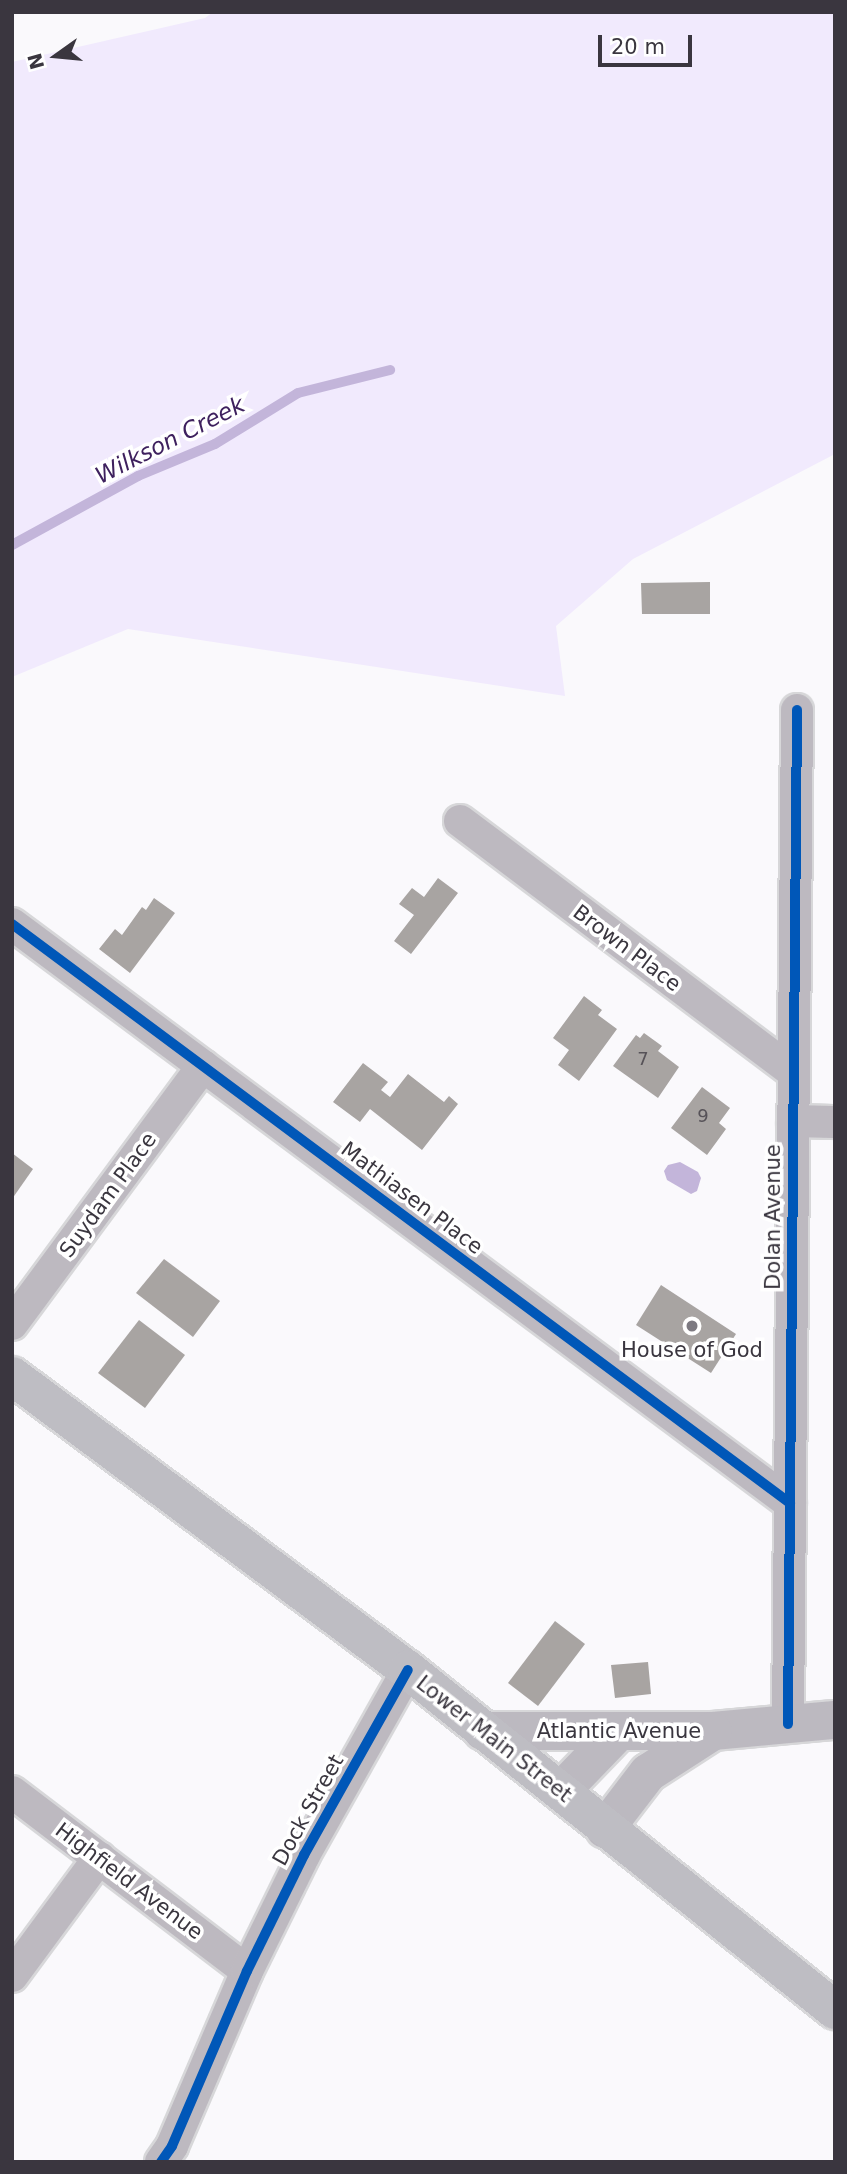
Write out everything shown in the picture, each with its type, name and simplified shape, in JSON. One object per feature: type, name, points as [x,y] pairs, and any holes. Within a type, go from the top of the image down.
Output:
[{"type":"main road","name":"Lower Main Street","points":[[12,1376],[408,1670],[835,2010]]},
{"type":"street","name":"Dolan Avenue","points":[[788,1724],[797,710]]},
{"type":"street","name":"Brown Place","points":[[460,821],[794,1073]]},
{"type":"street","name":"Mathiasen Place","points":[[12,924],[790,1503]]},
{"type":"street","name":"Suydam Place","points":[[12,1324],[203,1066]]},
{"type":"street","points":[[793,1121],[835,1122]]},
{"type":"street","name":"Dock Street","points":[[162,2162],[172,2146],[247,1971],[304,1855],[408,1670]]},
{"type":"street","name":"Atlantic Avenue","points":[[483,1731],[713,1731],[835,1720]]},
{"type":"street","points":[[561,1791],[619,1731]]},
{"type":"street","name":"Atlantic Avenue","points":[[605,1829],[648,1773],[713,1731]]},
{"type":"street","name":"Highfield Avenue","points":[[12,1792],[247,1971]]},
{"type":"street","points":[[12,1976],[99,1858]]},
{"type":"shaded area","points":[[213,12],[835,12],[835,454],[633,559],[556,626],[565,696],[128,629],[12,677],[12,62],[205,18]]},
{"type":"shaded area","points":[[680,1162],[698,1172],[701,1178],[697,1191],[691,1194],[667,1180],[664,1171],[668,1165]]},
{"type":"building","points":[[710,582],[710,614],[642,614],[641,583]]},
{"type":"building","points":[[438,878],[458,893],[411,954],[394,941],[414,915],[399,904],[412,888],[424,897]]},
{"type":"building","points":[[154,898],[175,913],[130,973],[99,949],[115,929],[122,935],[142,907],[146,910]]},
{"type":"building","points":[[584,996],[602,1010],[598,1015],[617,1029],[579,1081],[558,1065],[569,1050],[553,1038]]},
{"type":"building","points":[[644,1033],[662,1046],[658,1051],[679,1067],[658,1098],[613,1066],[636,1035],[640,1038]]},
{"type":"building","points":[[363,1063],[388,1082],[381,1090],[390,1097],[408,1074],[444,1102],[449,1096],[458,1104],[422,1150],[370,1109],[360,1122],[333,1102]]},
{"type":"building","points":[[702,1087],[730,1108],[719,1123],[726,1129],[707,1155],[671,1128]]},
{"type":"building","points":[[12,1153],[33,1169],[12,1199]]},
{"type":"building","points":[[164,1259],[220,1301],[193,1337],[136,1293]]},
{"type":"building","points":[[661,1285],[736,1334],[711,1373],[636,1325]]},
{"type":"building","points":[[139,1320],[185,1355],[145,1408],[98,1373]]},
{"type":"building","points":[[555,1621],[585,1644],[538,1706],[508,1683]]},
{"type":"building","points":[[648,1662],[651,1694],[615,1698],[611,1665]]},
{"type":"waterway","name":"Wilkson Creek","points":[[12,545],[138,476],[215,444],[298,393],[390,370]]},
{"type":"cycle path","points":[[788,1724],[797,710]]},
{"type":"cycle path","points":[[12,924],[790,1503]]},
{"type":"cycle path","points":[[161,2162],[172,2146],[247,1971],[304,1855],[408,1670]]},
{"type":"place","name":"House of God","points":[[692,1326]]}]
